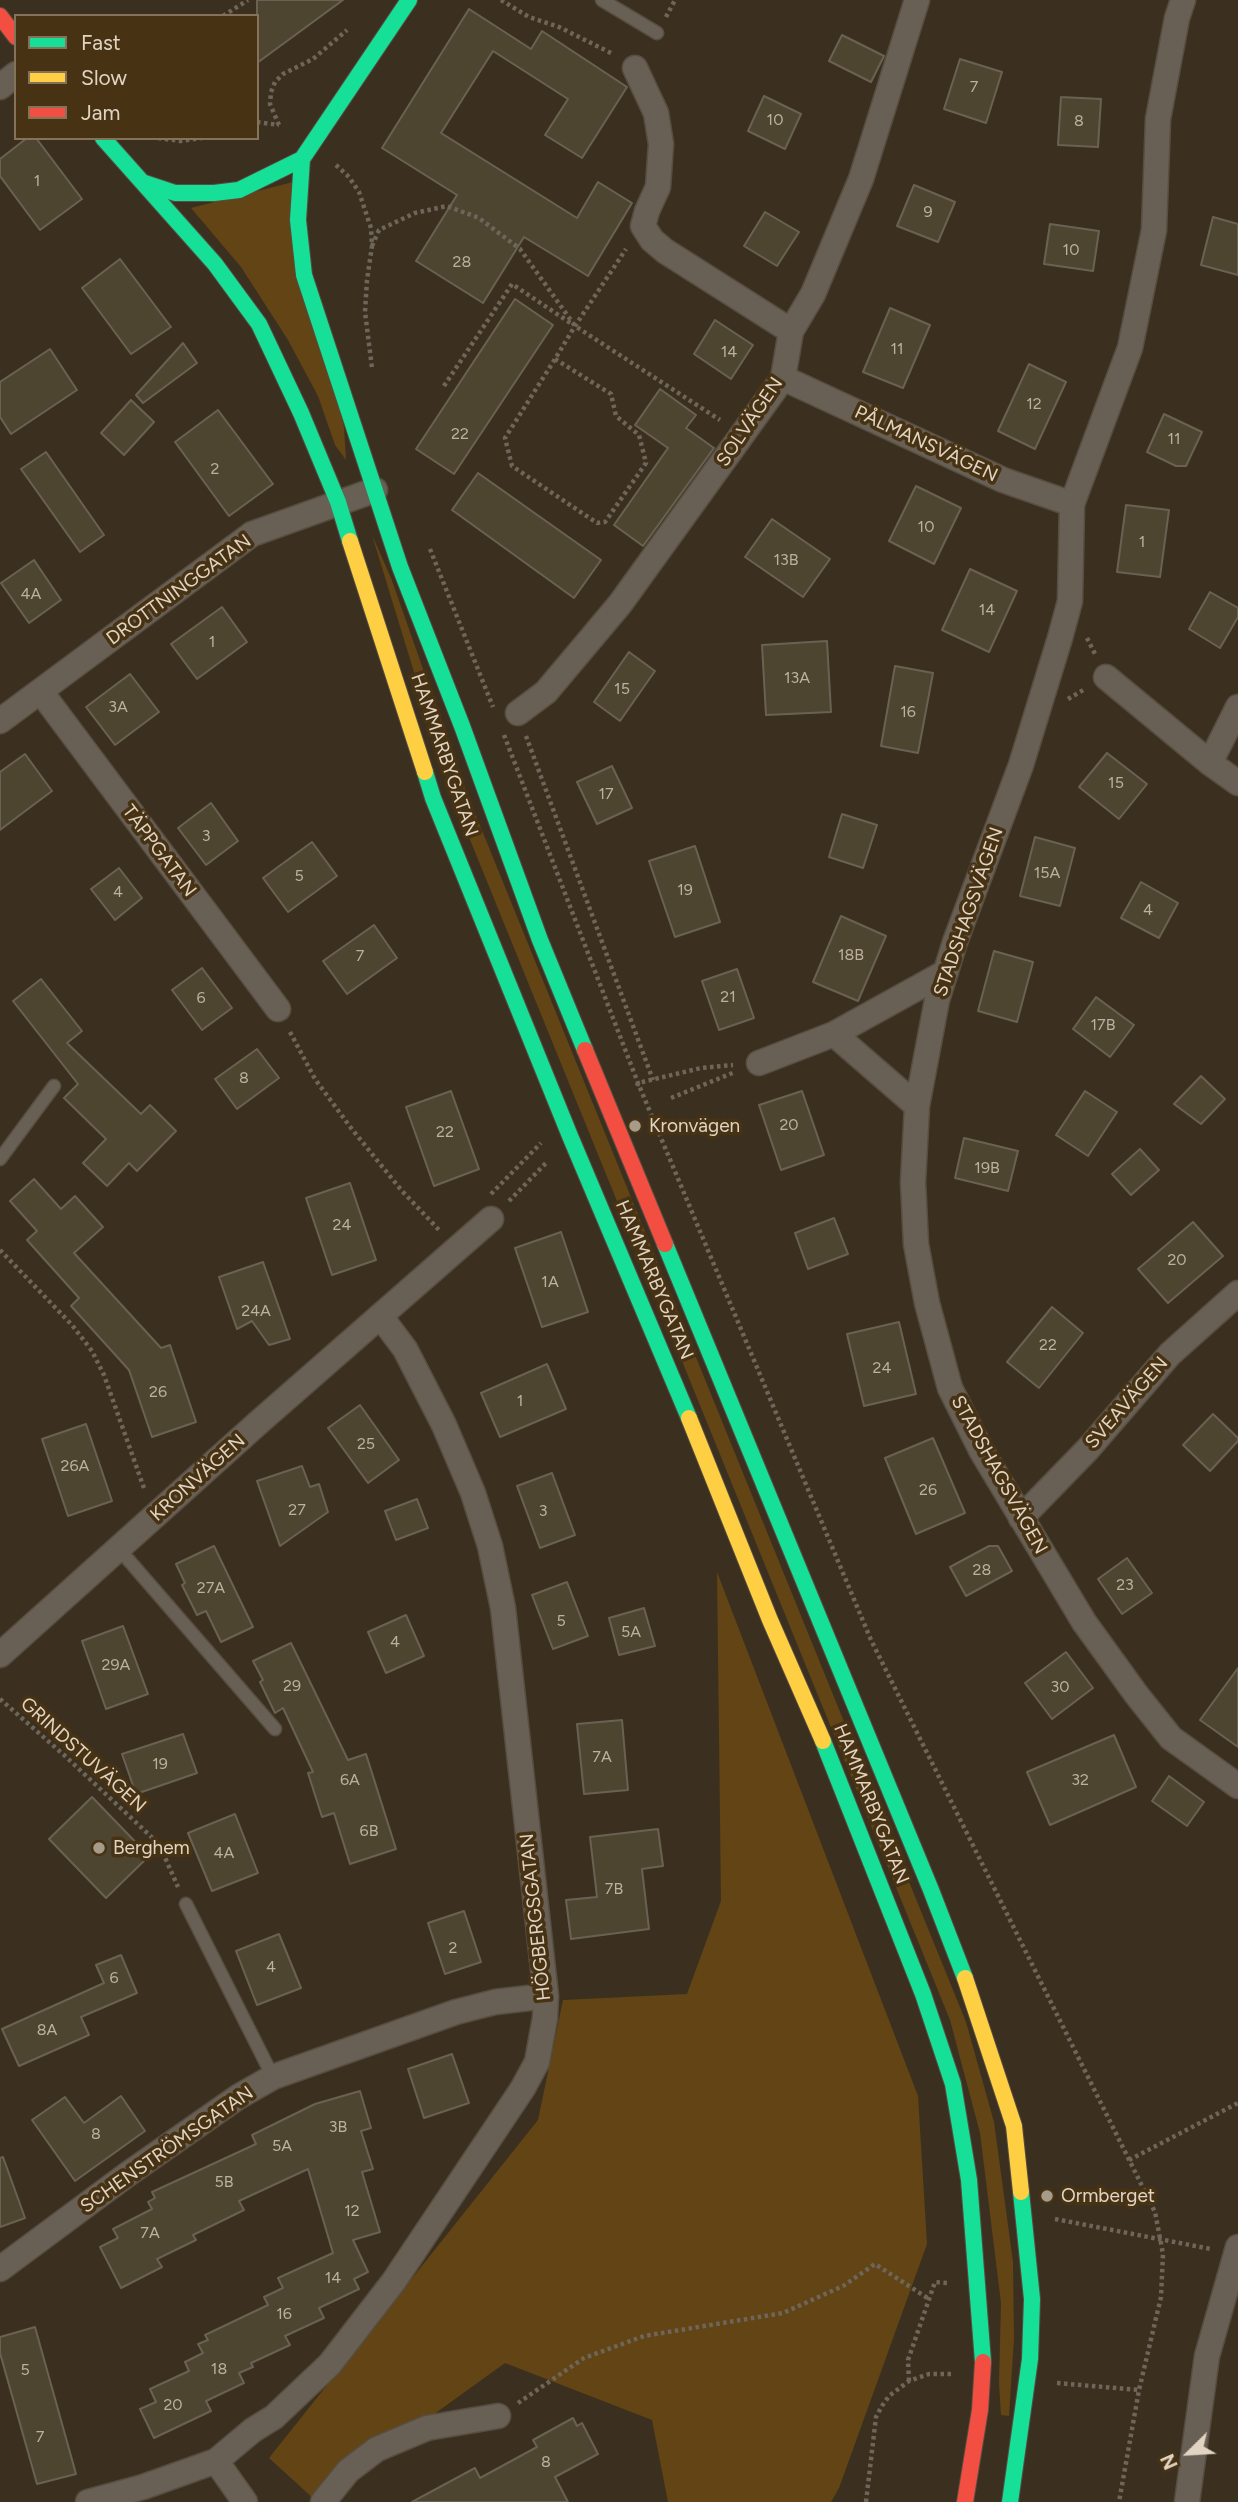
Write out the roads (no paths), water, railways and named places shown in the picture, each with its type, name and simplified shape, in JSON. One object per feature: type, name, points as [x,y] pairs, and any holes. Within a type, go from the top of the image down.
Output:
[{"type":"main road","points":[[142,182],[175,193],[239,190],[302,159],[409,0]]},
{"type":"main road","points":[[0,16],[14,34]]},
{"type":"main road","name":"HAMMARBYGATAN","points":[[105,140],[215,264],[259,324],[338,502],[433,798],[570,1136],[734,1526],[770,1620],[838,1775],[923,1994],[953,2084],[969,2180],[983,2364],[965,2502]]},
{"type":"main road","name":"HAMMARBYGATAN","points":[[302,159],[298,220],[304,275],[400,567],[462,726],[540,940],[931,1890],[978,2013],[1014,2126],[1032,2299],[1030,2359],[1010,2502]]},
{"type":"street","name":"SOLVÄGEN","points":[[505,719],[547,692],[620,604],[783,379],[791,331],[813,294],[861,179],[918,0]]},
{"type":"street","name":"STADSHAGSVÄGEN","points":[[1183,0],[1177,18],[1158,119],[1154,230],[1130,348],[1072,504],[1070,601],[1060,638],[1021,765],[937,1000],[917,1105],[913,1182],[916,1244],[927,1303],[950,1388],[981,1450],[1084,1622],[1171,1738],[1238,1786]]},
{"type":"street","points":[[635,68],[656,113],[661,144],[658,187],[643,226],[652,240],[665,251],[791,331]]},
{"type":"street","points":[[0,88],[14,76]]},
{"type":"street","name":"PÅLMANSVÄGEN","points":[[783,379],[1003,480],[1072,504]]},
{"type":"street","name":"DROTTNINGGATAN","points":[[0,721],[252,534],[375,490]]},
{"type":"street","points":[[1105,677],[1238,783]]},
{"type":"street","name":"TÄPPGATAN","points":[[41,692],[278,1009]]},
{"type":"street","points":[[1210,763],[1238,706]]},
{"type":"street","points":[[758,1063],[834,1034],[946,972]]},
{"type":"street","points":[[834,1034],[917,1105]]},
{"type":"street","name":"KRONVÄGEN","points":[[0,1655],[258,1423],[491,1219]]},
{"type":"street","name":"SVEAVÄGEN","points":[[1021,1518],[1088,1449],[1170,1354],[1238,1293]]},
{"type":"street","name":"HÖGBERGSGATAN","points":[[88,2502],[143,2487],[216,2461],[253,2430],[274,2417],[331,2364],[394,2281],[523,2088],[537,2062],[546,1996],[503,1608],[490,1546],[473,1493],[405,1349],[381,1317]]},
{"type":"street","name":"SCHENSTRÖMSGATAN","points":[[0,2269],[128,2174],[238,2097],[273,2077],[456,2012],[495,2002],[546,1996]]},
{"type":"street","points":[[1186,2502],[1207,2356],[1237,2252]]},
{"type":"street","points":[[323,2502],[348,2471],[377,2449],[427,2428],[498,2416]]},
{"type":"street","points":[[216,2461],[245,2502]]},
{"type":"lane","points":[[602,0],[657,33]]},
{"type":"lane","points":[[0,1159],[54,1086]]},
{"type":"lane","points":[[119,1549],[275,1729]]},
{"type":"lane","points":[[186,1904],[273,2077]]},
{"type":"place","name":"Kronvägen","points":[[635,1126]]},
{"type":"place","name":"Berghem","points":[[99,1848]]},
{"type":"place","name":"Ormberget","points":[[1047,2196]]}]
